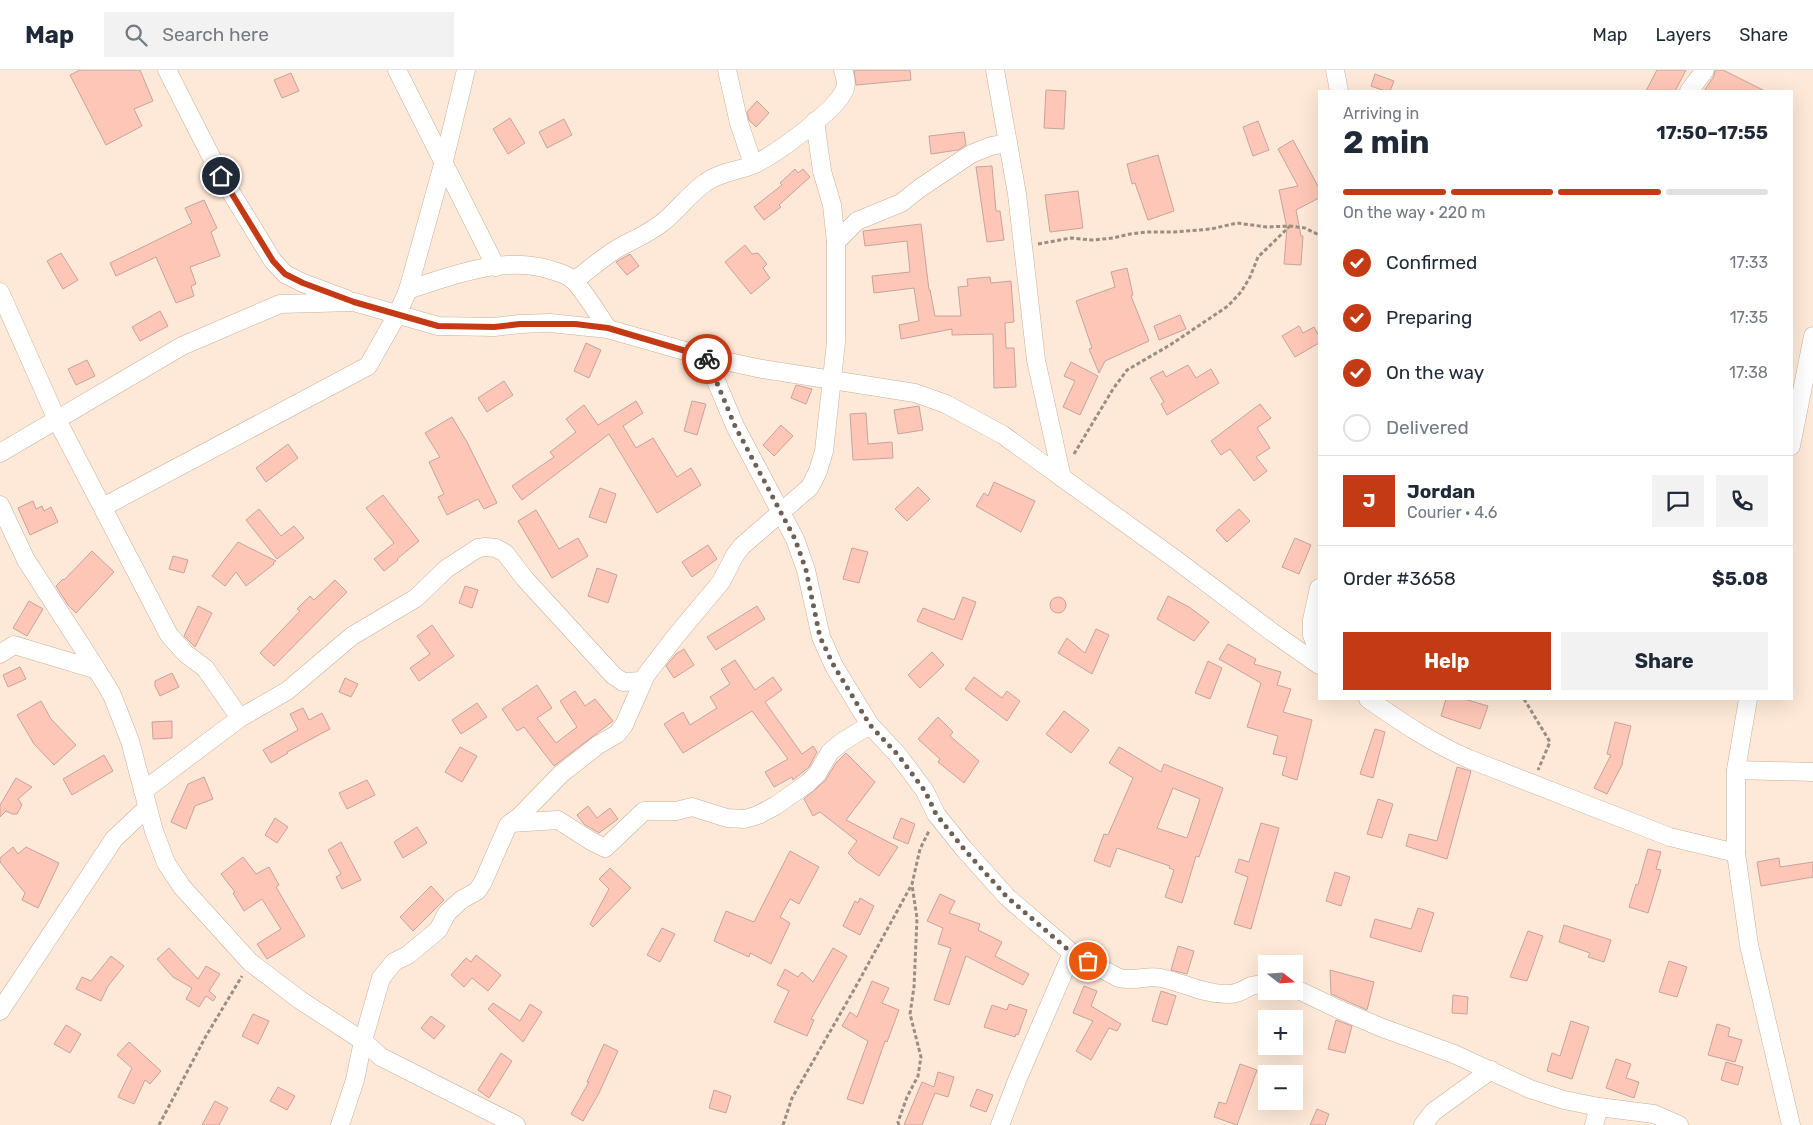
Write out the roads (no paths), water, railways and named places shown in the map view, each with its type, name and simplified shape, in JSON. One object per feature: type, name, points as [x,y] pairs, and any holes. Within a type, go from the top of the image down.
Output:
[{"type":"street","points":[[168,70],[221,176],[273,261],[285,274],[303,283],[354,302],[438,326],[494,327],[550,323],[608,328],[706,357],[762,369],[915,393],[946,404],[1002,435],[1318,664]]},
{"type":"street","points":[[397,70],[496,267]]},
{"type":"street","points":[[103,507],[368,366],[397,315],[408,290],[444,161],[466,70]]},
{"type":"street","points":[[727,70],[739,123],[753,164]]},
{"type":"street","points":[[574,281],[619,248],[648,234],[664,222],[706,182],[722,174],[753,164],[797,137],[842,95],[846,86],[844,70]]},
{"type":"street","points":[[995,70],[1017,194],[1036,360],[1062,478]]},
{"type":"street","points":[[1335,70],[1339,90]]},
{"type":"street","points":[[1690,90],[1705,70]]},
{"type":"street","points":[[340,1125],[355,1080],[363,1041],[381,978],[394,962],[408,955],[438,930],[447,913],[460,900],[477,891],[483,882],[508,825],[519,817],[561,774],[598,745],[617,734],[624,725],[646,675],[675,637],[722,582],[735,555],[742,546],[810,487],[824,451],[836,342],[836,242],[832,205],[822,170],[815,121]]},
{"type":"street","points":[[836,242],[857,221],[901,203],[971,154],[991,146],[1008,144]]},
{"type":"street","points":[[408,290],[456,274],[496,267],[524,264],[544,267],[566,275],[574,281],[608,328]]},
{"type":"street","points":[[0,292],[57,420],[169,635],[186,654],[206,668],[240,718]]},
{"type":"street","points":[[0,453],[182,346],[280,304],[354,302]]},
{"type":"street","points":[[1793,436],[1813,336]]},
{"type":"street","points":[[706,357],[735,426],[782,511],[795,539],[806,570],[820,637],[834,666],[870,725],[898,755],[925,791],[936,814],[964,849],[1007,897],[1072,953],[1119,978],[1128,980],[1137,980],[1145,977],[1161,978],[1213,993],[1228,994],[1235,994],[1258,985]]},
{"type":"street","points":[[0,505],[26,560],[112,695],[130,741],[147,808],[166,863],[182,887],[250,962],[300,1000],[363,1041],[381,1057],[403,1070],[516,1125]]},
{"type":"street","points":[[143,791],[240,718],[287,690],[352,636],[416,598],[446,569],[478,548],[496,548],[505,553],[558,616],[613,675],[623,682],[643,682]]},
{"type":"street","points":[[1318,593],[1312,620],[1312,635],[1318,651]]},
{"type":"street","points":[[0,654],[14,645],[97,670]]},
{"type":"street","points":[[1369,700],[1408,727],[1440,746],[1670,837],[1736,853]]},
{"type":"street","points":[[1748,700],[1736,770],[1736,853],[1749,945],[1791,1125]]},
{"type":"street","points":[[511,823],[558,820],[605,848],[644,811],[676,811],[692,807],[728,818],[745,819],[775,806],[808,784],[830,752],[842,742],[870,725]]},
{"type":"street","points":[[1736,770],[1813,772]]},
{"type":"street","points":[[0,1011],[114,839],[147,808]]},
{"type":"street","points":[[1000,1125],[1018,1078],[1072,953]]},
{"type":"street","points":[[1303,992],[1380,1028],[1454,1054],[1530,1089],[1564,1100],[1599,1108],[1654,1114],[1679,1125]]},
{"type":"street","points":[[1423,1125],[1433,1112],[1491,1070]]},
{"type":"street","points":[[1594,1125],[1599,1108]]}]
